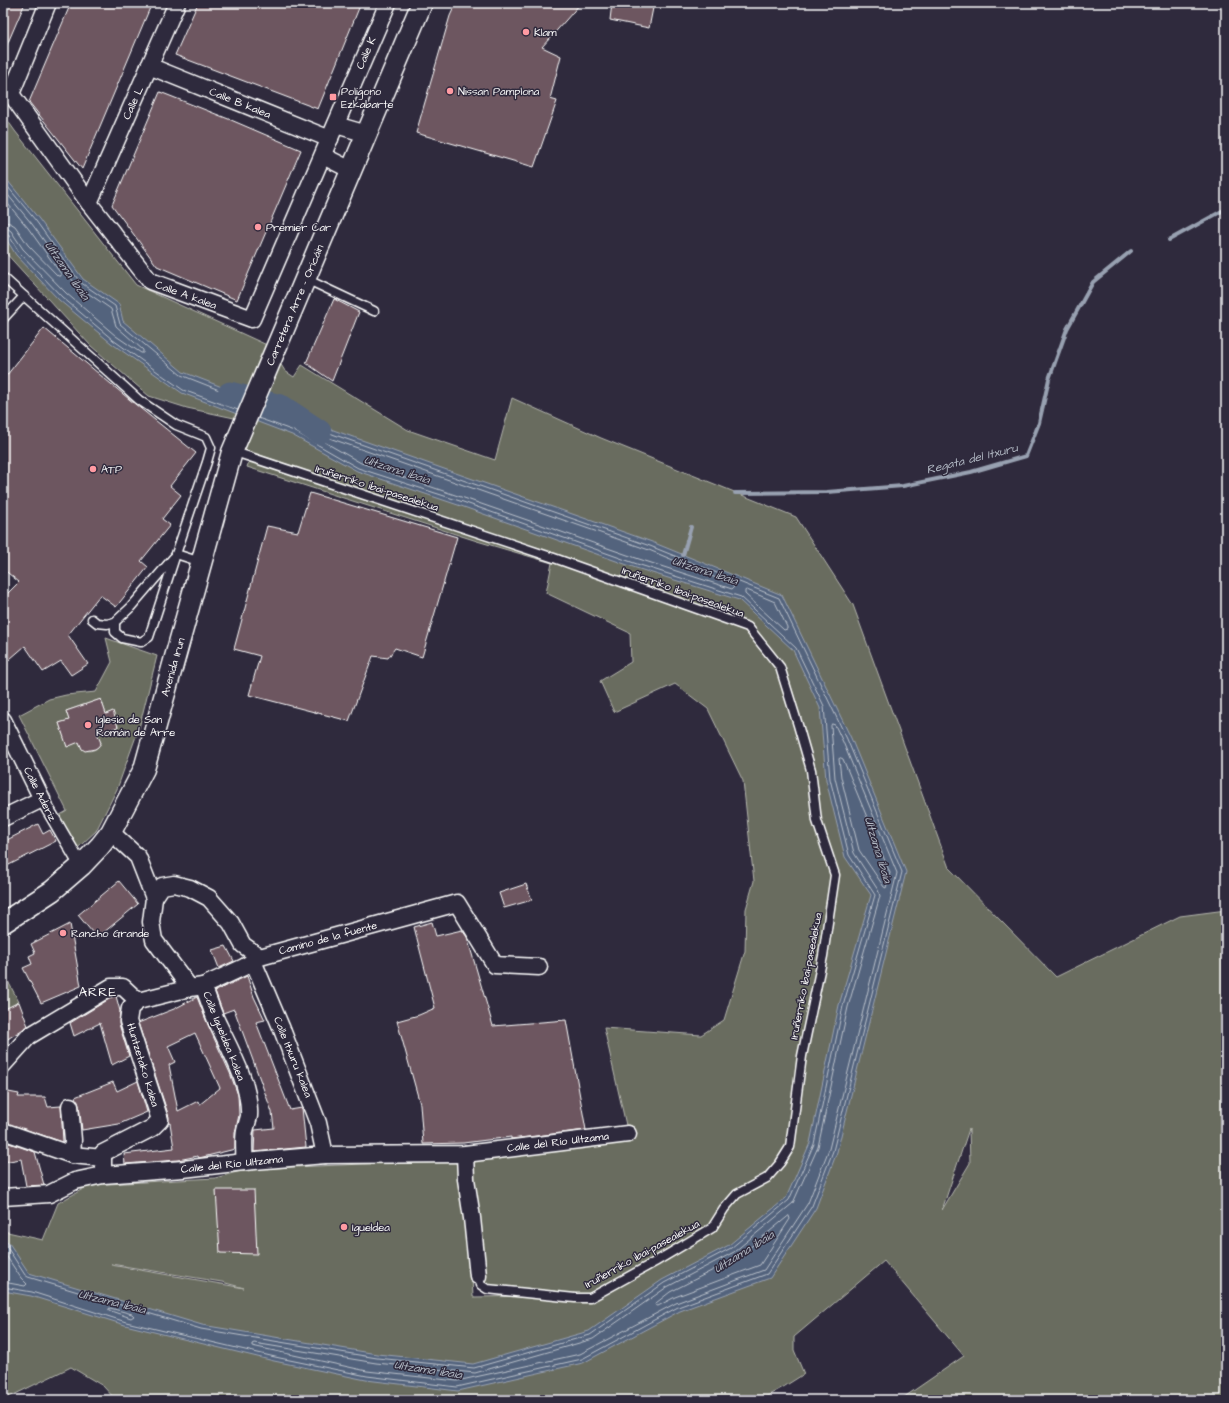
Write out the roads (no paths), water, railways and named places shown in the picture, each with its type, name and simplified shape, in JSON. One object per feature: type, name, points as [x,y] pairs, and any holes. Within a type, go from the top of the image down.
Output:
[{"type":"street","name":"Calle A kalea","points":[[48,3],[11,94],[89,203],[150,281],[252,319],[323,156]]},
{"type":"street","name":"Calle L","points":[[89,203],[177,3]]},
{"type":"street","name":"Calle K","points":[[323,156],[388,3]]},
{"type":"street","name":"Carretera Arre - Oricáin","points":[[236,453],[285,327],[422,3]]},
{"type":"street","name":"Calle B kalea","points":[[149,66],[333,132]]},
{"type":"street","points":[[333,132],[367,134]]},
{"type":"street","points":[[323,156],[351,170]]},
{"type":"street","name":"Avenida Irun","points":[[3,924],[52,891],[81,866],[100,846],[111,832],[144,769],[202,563],[236,453]]},
{"type":"street","name":"Calle Aderiz","points":[[3,720],[42,799],[81,866]]},
{"type":"street","points":[[3,818],[42,799]]},
{"type":"street","name":"Calle Igueldea kalea","points":[[111,832],[138,857],[154,898],[151,922],[154,940],[196,987],[208,997],[217,1022],[237,1063],[247,1095],[249,1116],[245,1132],[244,1162]]},
{"type":"street","points":[[154,898],[162,886],[174,884],[190,888],[209,898],[231,923],[243,945],[256,959]]},
{"type":"street","name":"Camino de la fuente","points":[[138,1001],[196,987],[256,959],[457,903],[495,965],[539,967]]},
{"type":"street","name":"Calle Itxuru kalea","points":[[256,959],[318,1123],[324,1155]]},
{"type":"street","points":[[3,1065],[29,1036],[111,987],[123,987],[138,1001]]},
{"type":"street","name":"Huntzetako kalea","points":[[103,1158],[103,1153],[152,1128],[160,1120],[128,1021],[130,1008],[138,1001]]},
{"type":"street","points":[[70,1106],[73,1140],[72,1155]]},
{"type":"street","points":[[3,1131],[72,1155],[103,1158],[103,1175]]},
{"type":"street","name":"Calle del Río Ultzama","points":[[3,1197],[49,1194],[75,1181],[103,1175],[183,1169],[324,1155],[465,1154],[628,1134]]},
{"type":"street","points":[[465,1154],[466,1179],[478,1276]]},
{"type":"lane","points":[[3,277],[139,400],[176,425],[206,437],[211,448],[149,637],[141,642],[122,638],[115,632],[115,622]]},
{"type":"lane","points":[[306,278],[374,311]]},
{"type":"lane","points":[[3,319],[24,296]]},
{"type":"lane","name":"Iruñerriko ibai-pasealekua","points":[[236,453],[554,558],[748,627],[780,667],[798,725],[811,770],[817,821],[835,875],[823,956],[802,1056],[790,1147],[780,1163],[767,1178],[737,1194],[712,1228],[590,1298],[575,1298],[487,1289],[481,1285],[478,1276]]},
{"type":"lane","points":[[176,554],[202,563]]},
{"type":"lane","points":[[92,619],[97,623],[107,624],[115,622],[130,608],[176,554]]},
{"type":"water","points":[[3,175],[39,219],[83,279],[119,304],[123,321],[183,372],[336,431],[652,542],[782,595],[851,738],[906,872],[837,1152],[816,1208],[770,1278],[680,1311],[583,1363],[458,1391],[366,1380],[274,1361],[125,1325],[31,1296],[3,1291],[3,1242],[9,1243],[29,1273],[202,1325],[377,1354],[473,1364],[589,1331],[662,1280],[729,1245],[786,1198],[810,1143],[839,1005],[871,895],[845,857],[826,780],[820,708],[793,650],[739,600],[636,568],[357,471],[292,435],[182,393],[111,343],[59,300],[16,255],[3,234]]},
{"type":"waterway","name":"Regata del Itxuru","points":[[1169,240],[1222,211],[1226,211]]},
{"type":"waterway","name":"Regata del Itxuru","points":[[735,493],[827,492],[903,486],[971,472],[1026,456],[1039,423],[1049,379],[1067,329],[1093,282],[1131,251]]},
{"type":"waterway","name":"Ultzama ibaia","points":[[230,394],[281,407],[319,432]]},
{"type":"waterway","name":"Regata del Itxuru","points":[[683,555],[691,527]]},
{"type":"place","name":"Klam","points":[[526,32]]},
{"type":"place","name":"Nissan Pamplona","points":[[450,91]]},
{"type":"place","name":"Polígono Ezkabarte","points":[[333,97]]},
{"type":"place","name":"Premier Car","points":[[258,227]]},
{"type":"place","name":"ATP","points":[[93,469]]},
{"type":"place","name":"Iglesia de San Román de Arre","points":[[88,725]]},
{"type":"place","name":"Rancho Grande","points":[[63,933]]},
{"type":"place","name":"Igueldea","points":[[344,1227]]},
{"type":"district","name":"ARRE","points":[[98,992]]}]
